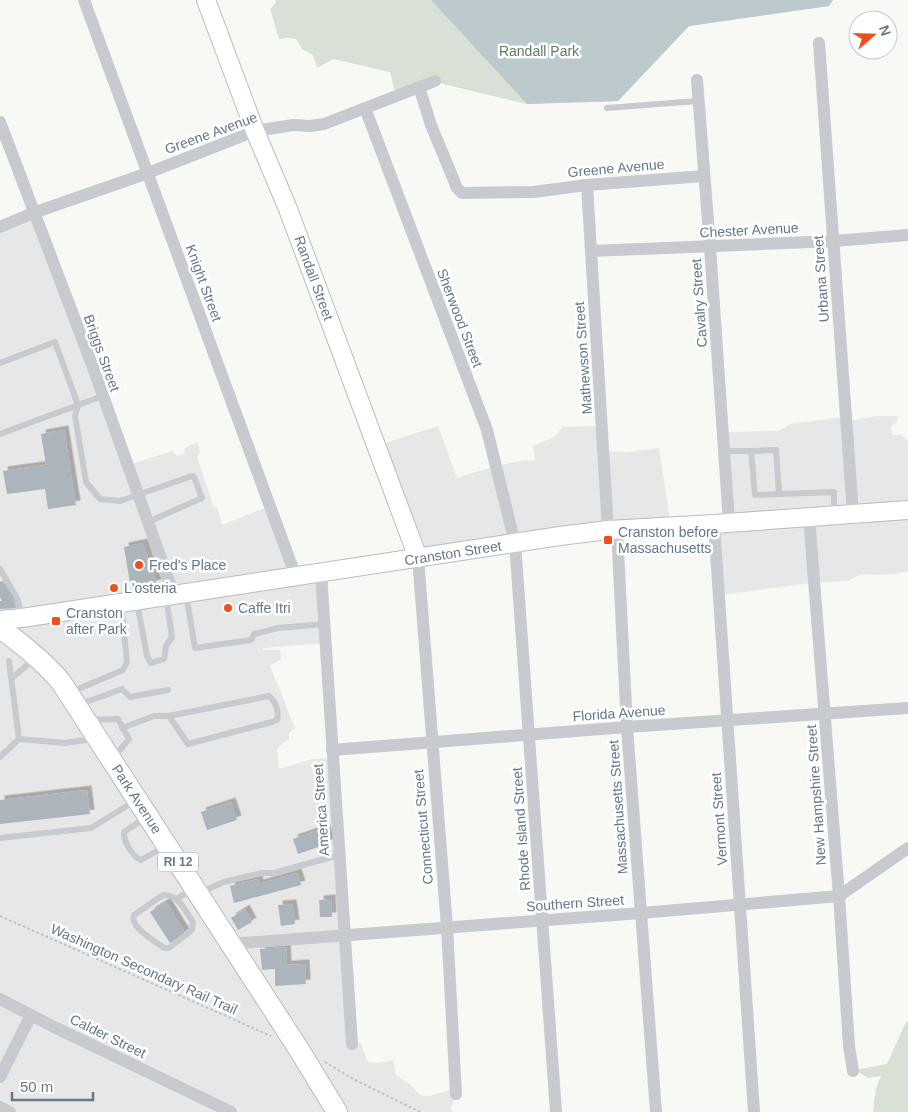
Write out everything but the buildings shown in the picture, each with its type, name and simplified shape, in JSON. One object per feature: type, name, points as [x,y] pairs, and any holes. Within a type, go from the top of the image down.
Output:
[{"type":"main road","name":"Randall Street","points":[[206,0],[255,131],[288,210],[418,558]]},
{"type":"main road","name":"Cranston Street","points":[[0,620],[613,530],[908,510]]},
{"type":"main road","name":"Park Avenue","points":[[0,628],[50,670],[77,706],[298,1048],[337,1112]]},
{"type":"street","name":"Knight Street","points":[[84,0],[296,577]]},
{"type":"street","name":"Urbana Street","points":[[819,43],[853,514]]},
{"type":"street","name":"Cavalry Street","points":[[697,80],[724,451],[721,524]]},
{"type":"street","name":"Greene Avenue","points":[[0,227],[33,213],[148,173],[255,131],[293,125],[310,126],[324,124],[435,81]]},
{"type":"street","name":"Greene Avenue","points":[[420,90],[442,152],[457,188],[462,193],[532,192],[587,185],[704,176]]},
{"type":"street","name":"Sherwood Street","points":[[365,108],[487,430],[515,543]]},
{"type":"street","name":"Briggs Street","points":[[0,122],[103,396],[175,595]]},
{"type":"street","name":"Mathewson Street","points":[[587,185],[613,530]]},
{"type":"street","name":"Chester Avenue","points":[[591,251],[834,241],[908,235]]},
{"type":"street","name":"New Hampshire Street","points":[[809,517],[852,1071]]},
{"type":"street","name":"Vermont Street","points":[[721,524],[728,721],[754,1112]]},
{"type":"street","name":"Massachusetts Street","points":[[613,530],[656,1112]]},
{"type":"street","name":"Rhode Island Street","points":[[515,543],[556,1112]]},
{"type":"street","name":"Connecticut Street","points":[[418,558],[447,927],[456,1094]]},
{"type":"street","name":"America Street","points":[[321,573],[352,1044]]},
{"type":"street","name":"Florida Avenue","points":[[332,750],[431,741],[908,708]]},
{"type":"street","name":"Southern Street","points":[[230,944],[641,914],[839,896],[908,848]]},
{"type":"street","name":"Calder Street","points":[[0,999],[231,1112]]},
{"type":"street","points":[[0,1077],[31,1015]]},
{"type":"street","points":[[0,1107],[10,1112]]},
{"type":"lane","points":[[607,108],[698,101]]},
{"type":"lane","points":[[0,363],[55,342],[78,405],[76,416],[86,482],[100,499],[120,501],[192,476],[194,477],[202,498],[148,522]]},
{"type":"lane","points":[[0,434],[103,396]]},
{"type":"lane","points":[[724,451],[776,450],[779,493]]},
{"type":"lane","points":[[751,451],[755,494],[834,492],[834,516]]},
{"type":"lane","points":[[0,569],[17,598],[22,618]]},
{"type":"lane","points":[[128,602],[151,663],[164,659],[166,646],[172,637],[175,595]]},
{"type":"lane","points":[[175,595],[195,648],[251,640],[254,634],[278,628],[324,624]]},
{"type":"lane","points":[[77,706],[123,670],[127,662],[128,602]]},
{"type":"lane","points":[[12,678],[36,657]]},
{"type":"lane","points":[[9,661],[19,739]]},
{"type":"lane","points":[[77,706],[122,689],[130,696],[168,690]]},
{"type":"lane","points":[[122,728],[154,716],[169,716],[269,696],[274,699],[278,714],[277,720],[272,722],[188,744],[169,716]]},
{"type":"lane","points":[[77,706],[118,719],[128,739],[111,760]]},
{"type":"lane","points":[[0,757],[19,739],[65,743],[97,738]]},
{"type":"lane","points":[[0,838],[91,828],[143,808]]},
{"type":"lane","points":[[143,808],[124,832],[123,837],[136,858],[141,860],[167,845]]},
{"type":"lane","points":[[177,899],[196,890],[224,882],[262,873],[274,873],[340,855]]},
{"type":"lane","points":[[163,895],[172,896],[177,899],[193,922],[193,927],[192,930],[169,948],[164,948],[134,925],[133,918],[134,915],[163,895]]},
{"type":"path","name":"Washington Secondary Rail Trail","points":[[0,916],[274,1037]]},
{"type":"path","points":[[320,1060],[353,1080],[420,1112]]},
{"type":"shaded area","name":"Randall Park","points":[[431,0],[833,0],[829,6],[689,26],[618,101],[527,104]]},
{"type":"shaded area","points":[[31,214],[128,465],[172,451],[177,456],[184,454],[185,448],[198,442],[200,453],[197,457],[213,505],[218,509],[222,525],[270,506],[297,574],[320,574],[325,643],[263,648],[263,650],[280,650],[281,660],[270,666],[295,728],[289,733],[289,739],[277,748],[279,769],[312,759],[332,758],[353,1039],[361,1044],[368,1062],[377,1063],[393,1060],[396,1075],[411,1085],[420,1095],[430,1096],[456,1088],[457,1092],[451,1107],[453,1112],[10,1112],[0,1107],[0,227]]},
{"type":"shaded area","points":[[877,416],[898,416],[897,422],[890,427],[893,435],[902,435],[908,441],[908,571],[894,574],[859,575],[848,581],[812,583],[721,595],[717,524],[728,523],[726,432],[779,431],[790,424],[845,417],[850,421]]},
{"type":"shaded area","points":[[438,426],[457,478],[495,466],[535,460],[533,446],[556,436],[562,427],[598,426],[601,451],[626,452],[659,448],[671,527],[423,557],[379,445]]},
{"type":"green space","name":"Randall Park","points":[[276,0],[833,0],[829,6],[689,26],[618,101],[527,104],[439,83],[396,96],[390,72],[333,59],[317,68],[313,55],[302,49],[296,39],[279,39],[270,9]]},
{"type":"green space","points":[[908,1021],[908,1112],[873,1112],[876,1088],[881,1076],[868,1078],[855,1070],[887,1064]]},
{"type":"place","name":"Cranston before Massachusetts","points":[[608,540]]},
{"type":"place","name":"Fred's Place","points":[[139,565]]},
{"type":"place","name":"L'osteria","points":[[114,588]]},
{"type":"place","name":"Caffe Itri","points":[[228,608]]},
{"type":"place","name":"Cranston after Park","points":[[56,621]]}]
